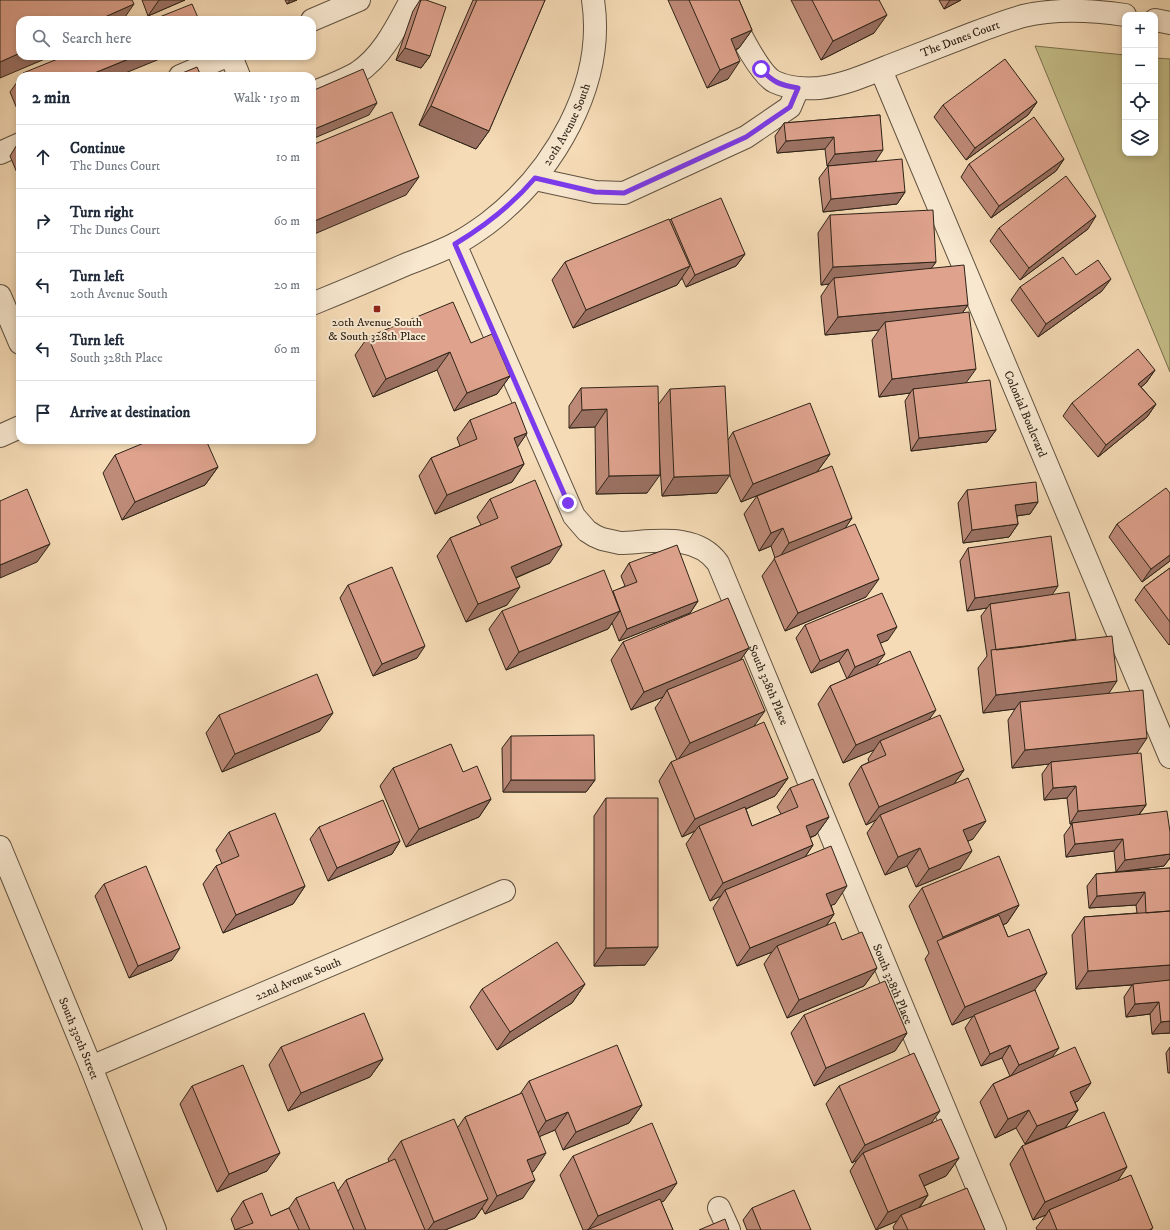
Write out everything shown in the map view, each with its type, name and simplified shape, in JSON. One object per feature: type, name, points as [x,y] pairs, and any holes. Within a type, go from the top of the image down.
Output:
[{"type":"street","points":[[316,18],[359,0]]},
{"type":"street","points":[[316,91],[346,78],[370,62],[386,44],[412,0]]},
{"type":"street","name":"20th Avenue South","points":[[316,302],[455,244],[496,216],[525,190],[565,134],[582,94],[588,76],[593,51],[595,12],[593,0]]},
{"type":"street","name":"The Dunes Court","points":[[724,0],[754,58],[764,73],[773,81],[782,85],[798,88],[830,86],[881,70],[1022,16],[1049,11],[1079,10],[1122,15]]},
{"type":"street","points":[[1158,21],[1170,23]]},
{"type":"street","points":[[190,72],[218,60]]},
{"type":"street","points":[[233,60],[237,72]]},
{"type":"street","name":"Colonial Boulevard","points":[[881,70],[1170,757]]},
{"type":"street","points":[[535,178],[595,192],[624,193],[746,137],[790,107],[798,88]]},
{"type":"street","points":[[0,153],[16,146]]},
{"type":"street","name":"South 328th Place","points":[[455,244],[574,516],[581,525],[595,536],[611,542],[675,542],[693,544],[708,551],[718,562],[995,1230]]},
{"type":"street","points":[[0,296],[16,334]]},
{"type":"street","points":[[0,436],[16,429]]},
{"type":"street","name":"South 330th Street","points":[[3,861],[91,1067],[155,1230]]},
{"type":"street","name":"22nd Avenue South","points":[[91,1067],[504,891]]},
{"type":"street","points":[[719,1208],[729,1230]]},
{"type":"shaded area","points":[[1035,46],[1122,55],[1122,156],[1158,156],[1158,58],[1170,59],[1170,372]]},
{"type":"building","points":[[0,0],[132,0],[134,4],[107,16],[16,16],[16,55],[0,62]]},
{"type":"building","points":[[421,0],[426,0],[446,7],[430,56],[405,48]]},
{"type":"building","points":[[477,0],[545,0],[489,131],[431,106]]},
{"type":"building","points":[[689,0],[739,0],[752,30],[731,39],[740,61],[720,70]]},
{"type":"building","points":[[812,0],[879,0],[887,15],[833,41]]},
{"type":"building","points":[[192,4],[197,16],[162,16]]},
{"type":"building","points":[[1005,59],[1037,102],[975,148],[943,105]]},
{"type":"building","points":[[55,60],[126,60],[97,72],[25,72]]},
{"type":"building","points":[[197,67],[199,72],[185,72]]},
{"type":"building","points":[[363,69],[377,103],[316,128],[316,89]]},
{"type":"building","points":[[392,112],[419,177],[316,220],[316,143]]},
{"type":"building","points":[[880,115],[883,150],[835,154],[834,137],[786,141],[784,123]]},
{"type":"building","points":[[1034,117],[1064,159],[999,206],[969,164]]},
{"type":"building","points":[[902,159],[905,192],[831,199],[828,166]]},
{"type":"building","points":[[1066,176],[1096,216],[1029,268],[999,228]]},
{"type":"building","points":[[721,198],[745,254],[695,275],[671,219]]},
{"type":"building","points":[[933,210],[936,262],[833,267],[830,215]]},
{"type":"building","points":[[669,219],[690,266],[586,310],[565,262]]},
{"type":"building","points":[[1063,257],[1076,275],[1098,260],[1111,279],[1046,324],[1020,287]]},
{"type":"building","points":[[964,265],[968,305],[838,317],[834,278]]},
{"type":"building","points":[[453,302],[471,343],[492,334],[510,376],[467,393],[450,352],[386,379],[368,337]]},
{"type":"building","points":[[969,312],[976,369],[892,379],[885,322]]},
{"type":"building","points":[[1138,349],[1155,370],[1138,384],[1156,404],[1106,445],[1072,403]]},
{"type":"building","points":[[990,380],[996,430],[919,438],[913,389]]},
{"type":"building","points":[[658,386],[660,475],[609,476],[607,409],[582,410],[581,388]]},
{"type":"building","points":[[725,386],[730,475],[674,477],[670,389]]},
{"type":"building","points":[[515,402],[527,433],[514,438],[524,464],[447,495],[431,458],[477,439],[470,420]]},
{"type":"building","points":[[810,403],[830,454],[753,484],[733,432]]},
{"type":"building","points":[[141,444],[208,444],[218,467],[135,502],[115,455]]},
{"type":"building","points":[[832,466],[852,518],[789,543],[783,528],[771,533],[757,496]]},
{"type":"building","points":[[535,480],[562,545],[511,567],[520,587],[478,604],[450,538],[498,518],[490,499]]},
{"type":"building","points":[[1036,482],[1038,502],[1015,505],[1018,524],[972,530],[967,490]]},
{"type":"building","points":[[1166,488],[1170,493],[1170,555],[1151,569],[1117,524]]},
{"type":"building","points":[[27,489],[50,544],[0,565],[0,501]]},
{"type":"building","points":[[855,524],[879,579],[798,613],[774,558]]},
{"type":"building","points":[[1051,536],[1058,586],[975,598],[968,548]]},
{"type":"building","points":[[677,545],[698,601],[627,629],[613,591],[637,582],[629,563]]},
{"type":"building","points":[[392,567],[425,646],[382,664],[348,585]]},
{"type":"building","points":[[1170,568],[1170,622],[1144,587]]},
{"type":"building","points":[[604,570],[620,611],[519,652],[502,611]]},
{"type":"building","points":[[1069,592],[1076,639],[996,650],[990,604]]},
{"type":"building","points":[[882,593],[897,627],[877,635],[885,654],[855,667],[848,649],[820,661],[805,625]]},
{"type":"building","points":[[728,598],[749,648],[644,692],[623,642]]},
{"type":"building","points":[[1112,636],[1117,681],[996,695],[991,650]]},
{"type":"building","points":[[910,651],[936,710],[856,745],[830,686]]},
{"type":"building","points":[[743,659],[765,711],[690,743],[667,690]]},
{"type":"building","points":[[317,674],[333,713],[235,754],[219,715]]},
{"type":"building","points":[[1143,690],[1147,738],[1025,750],[1020,702]]},
{"type":"building","points":[[940,715],[964,770],[879,807],[861,766],[886,755],[880,741]]},
{"type":"building","points":[[764,722],[788,778],[695,819],[671,762]]},
{"type":"building","points":[[594,735],[595,780],[511,780],[511,736]]},
{"type":"building","points":[[451,744],[463,772],[477,766],[491,799],[419,829],[393,768]]},
{"type":"building","points":[[1141,753],[1146,805],[1078,811],[1076,786],[1053,788],[1051,762]]},
{"type":"building","points":[[968,778],[986,821],[963,830],[972,851],[929,869],[920,848],[898,857],[880,815]]},
{"type":"building","points":[[813,779],[829,817],[806,826],[813,845],[723,883],[699,826],[745,807],[752,826],[798,807],[790,788]]},
{"type":"building","points":[[606,798],[658,798],[658,947],[606,948]]},
{"type":"building","points":[[383,800],[400,841],[337,868],[319,827]]},
{"type":"building","points":[[1167,811],[1170,832],[1170,854],[1125,860],[1123,839],[1075,844],[1072,823]]},
{"type":"building","points":[[275,813],[305,886],[236,915],[216,866],[239,856],[229,832]]},
{"type":"building","points":[[831,846],[847,886],[826,894],[834,914],[750,948],[725,890]]},
{"type":"building","points":[[999,856],[1019,905],[943,937],[922,888]]},
{"type":"building","points":[[146,866],[180,948],[138,966],[104,884]]},
{"type":"building","points":[[1170,868],[1170,911],[1146,913],[1145,892],[1097,896],[1096,874]]},
{"type":"building","points":[[1170,911],[1170,965],[1088,971],[1084,917]]},
{"type":"building","points":[[999,915],[1008,937],[1029,929],[1047,973],[965,1007],[937,941]]},
{"type":"building","points":[[835,922],[842,940],[862,932],[877,968],[799,1000],[777,946]]},
{"type":"building","points":[[557,942],[585,984],[510,1032],[482,989]]},
{"type":"building","points":[[1170,980],[1170,1021],[1161,1022],[1159,1002],[1135,1004],[1133,984]]},
{"type":"building","points":[[885,981],[907,1033],[826,1068],[804,1015]]},
{"type":"building","points":[[1035,990],[1059,1048],[1019,1065],[1010,1045],[990,1054],[974,1015]]},
{"type":"building","points":[[364,1013],[383,1059],[301,1093],[281,1047]]},
{"type":"building","points":[[617,1045],[642,1105],[576,1132],[568,1112],[546,1121],[529,1081]]},
{"type":"building","points":[[1075,1047],[1091,1083],[1070,1092],[1078,1110],[1037,1126],[1029,1110],[1008,1119],[993,1084]]},
{"type":"building","points":[[914,1053],[940,1111],[865,1145],[839,1086]]},
{"type":"building","points":[[243,1065],[280,1153],[229,1174],[192,1086]]},
{"type":"building","points":[[522,1093],[546,1153],[527,1160],[535,1180],[497,1196],[465,1117]]},
{"type":"building","points":[[1104,1112],[1127,1167],[1045,1202],[1022,1146]]},
{"type":"building","points":[[454,1119],[488,1199],[434,1222],[401,1141]]},
{"type":"building","points":[[941,1119],[959,1158],[919,1175],[928,1195],[888,1212],[863,1153]]},
{"type":"building","points":[[652,1123],[677,1183],[598,1216],[573,1156]]},
{"type":"building","points":[[395,1159],[425,1230],[366,1230],[346,1180]]},
{"type":"building","points":[[1131,1175],[1153,1228],[1149,1230],[1057,1230],[1049,1210]]},
{"type":"building","points":[[334,1182],[354,1230],[310,1230],[296,1198]]},
{"type":"building","points":[[967,1188],[985,1230],[908,1230],[901,1215]]},
{"type":"building","points":[[794,1190],[811,1230],[761,1230],[752,1208]]},
{"type":"building","points":[[262,1193],[271,1216],[289,1208],[299,1230],[235,1230],[253,1223],[243,1201]]},
{"type":"building","points":[[660,1199],[673,1230],[587,1230]]},
{"type":"building","points":[[725,1219],[729,1230],[699,1230]]},
{"type":"place","name":"20th Avenue South & South 328th Place","points":[[377,309]]},
{"type":"route","points":[[568,503],[455,244],[481,228],[496,216],[525,190],[535,178],[595,192],[624,193],[746,137],[790,107],[798,88],[782,85],[773,81],[761,69]]}]
